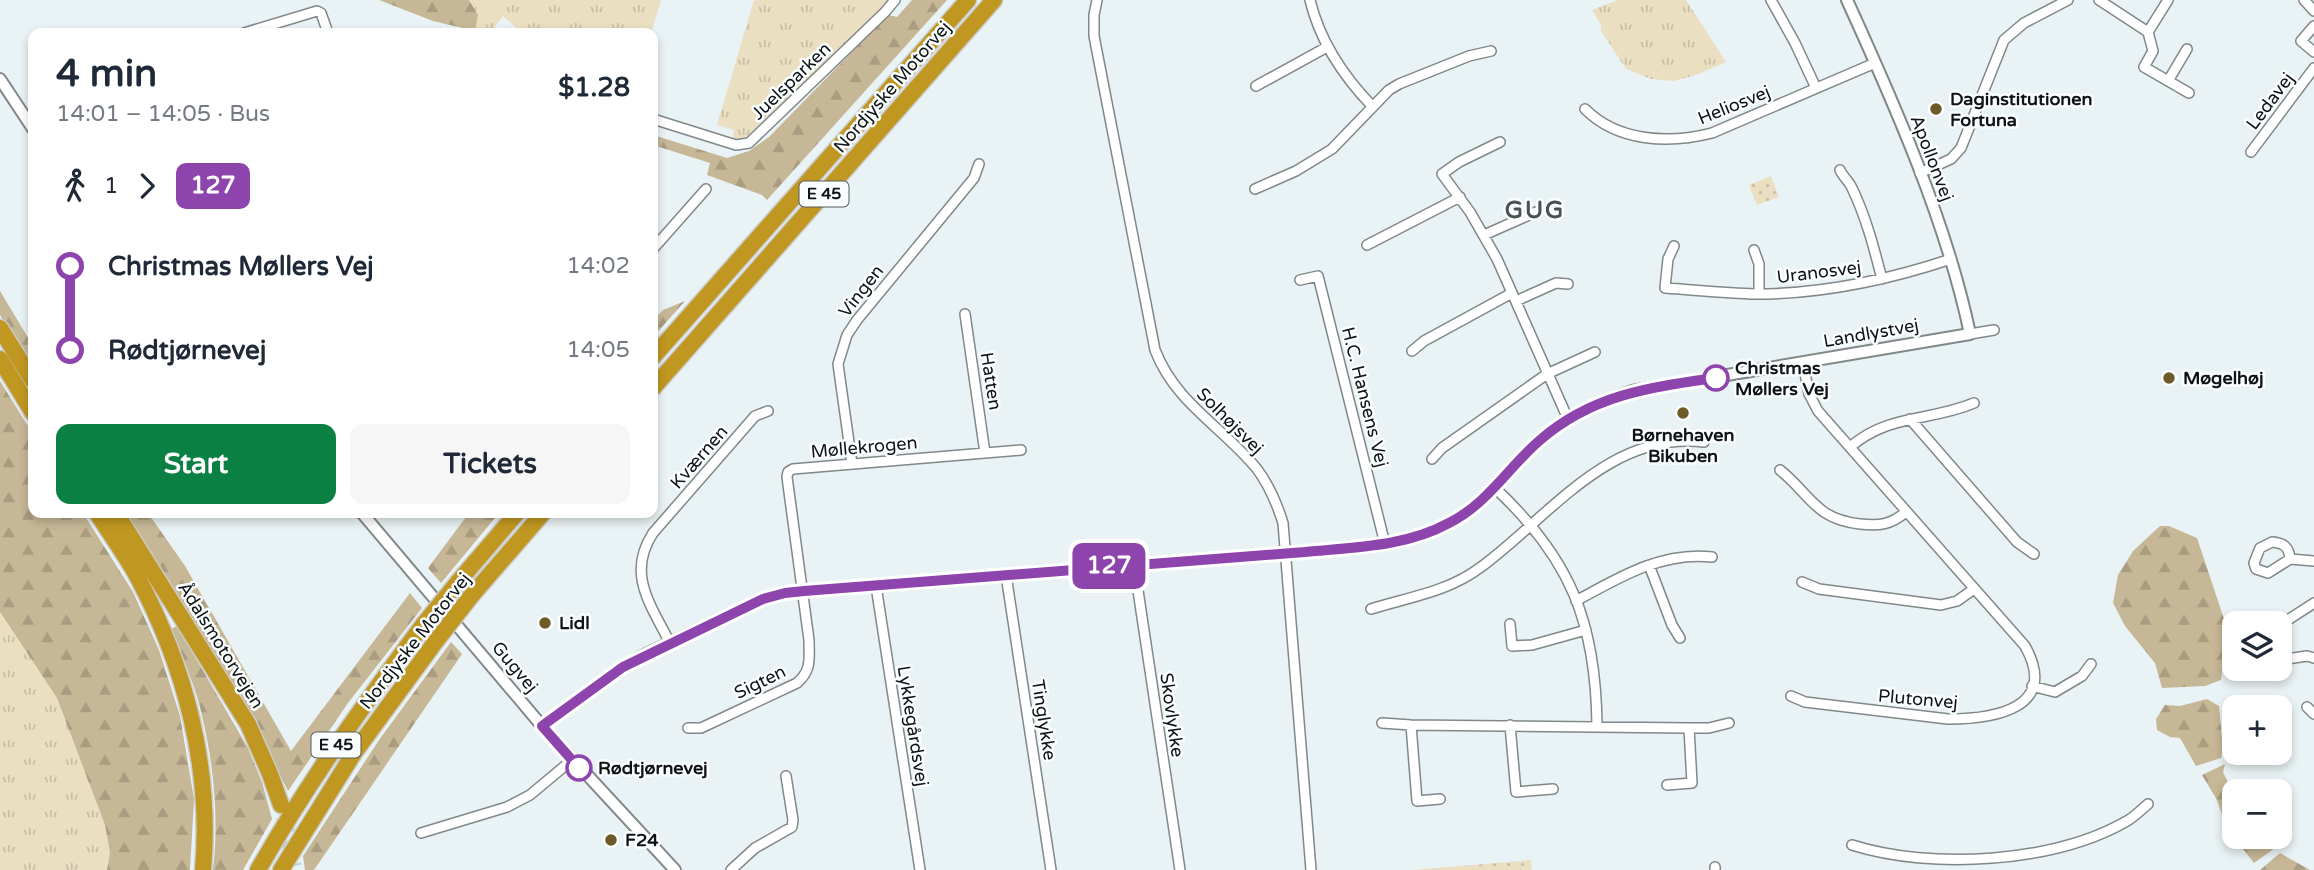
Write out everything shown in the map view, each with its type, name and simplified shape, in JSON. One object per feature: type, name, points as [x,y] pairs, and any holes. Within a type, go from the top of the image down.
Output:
[{"type":"highway","name":"Nordjyske Motorvej","points":[[658,351],[968,0]]},
{"type":"highway","name":"Nordjyske Motorvej","points":[[658,382],[994,0]]},
{"type":"highway","points":[[0,328],[28,373]]},
{"type":"highway","points":[[0,359],[28,405]]},
{"type":"highway","points":[[100,518],[136,575],[183,683],[197,744],[205,823],[203,870]]},
{"type":"highway","name":"Ådalsmotorvejen","points":[[119,518],[248,724],[271,774],[281,805]]},
{"type":"highway","name":"Nordjyske Motorvej","points":[[258,870],[338,742],[423,625],[513,518]]},
{"type":"highway","name":"Nordjyske Motorvej","points":[[290,869],[354,753],[436,641],[539,518]]},
{"type":"street","name":"Juelsparken","points":[[658,121],[736,145],[749,143],[886,12],[895,0]]},
{"type":"street","name":"Solhøjsvej","points":[[1097,0],[1094,36],[1155,350],[1164,371],[1179,392],[1240,450],[1258,472],[1275,499],[1283,523],[1311,870]]},
{"type":"street","points":[[1310,0],[1327,47],[1342,72],[1373,107]]},
{"type":"street","points":[[1771,0],[1816,88]]},
{"type":"street","name":"Apollonvej","points":[[1847,0],[1920,173],[1951,259],[1970,334]]},
{"type":"street","points":[[1920,173],[1951,159],[1961,148],[2004,40],[2024,23],[2068,0]]},
{"type":"street","points":[[2099,0],[2148,32],[2153,51],[2144,67],[2189,93]]},
{"type":"street","points":[[2148,32],[2168,0]]},
{"type":"street","points":[[2304,0],[2314,11]]},
{"type":"street","points":[[261,28],[317,11],[321,13],[326,28]]},
{"type":"street","points":[[2314,26],[2301,41],[2314,52]]},
{"type":"street","points":[[1256,86],[1327,47]]},
{"type":"street","points":[[2168,80],[2187,49]]},
{"type":"street","points":[[1255,189],[1296,171],[1324,154],[1390,90],[1409,78],[1469,56],[1491,51]]},
{"type":"street","name":"Heliosvej","points":[[1585,109],[1596,119],[1619,131],[1659,140],[1675,139],[1712,133],[1875,63]]},
{"type":"street","name":"Ledavej","points":[[2251,152],[2314,68]]},
{"type":"street","points":[[0,79],[28,121]]},
{"type":"street","points":[[1500,142],[1459,162],[1443,174],[1484,235],[1568,419]]},
{"type":"street","name":"Vingen","points":[[852,464],[838,364],[847,335],[856,320],[974,178],[979,164]]},
{"type":"street","name":"Uranosvej","points":[[1840,170],[1843,178],[1850,184],[1862,212],[1882,279]]},
{"type":"street","points":[[658,243],[705,189]]},
{"type":"street","points":[[1367,245],[1460,197]]},
{"type":"street","points":[[1484,235],[1536,212]]},
{"type":"street","name":"Uranosvej","points":[[1674,246],[1668,259],[1665,288],[1759,294],[1844,287],[1951,259]]},
{"type":"street","name":"Uranosvej","points":[[1754,250],[1759,264],[1759,294]]},
{"type":"street","name":"H.C. Hansens Vej","points":[[1300,280],[1318,276],[1385,544]]},
{"type":"street","points":[[1412,351],[1424,341],[1514,297],[1556,283],[1568,284]]},
{"type":"street","name":"Hatten","points":[[965,314],[985,453]]},
{"type":"street","name":"Landlystvej","points":[[542,726],[623,667],[763,599],[785,593],[1286,553],[1385,544],[1418,538],[1473,509],[1539,441],[1568,419],[1599,402],[1632,391],[1994,330]]},
{"type":"street","points":[[1432,459],[1442,448],[1548,374],[1595,352]]},
{"type":"street","points":[[1803,363],[1812,402],[2025,646],[2033,666],[2032,686],[2055,692],[2081,676],[2091,664]]},
{"type":"street","points":[[1850,447],[1877,428],[1956,411],[1974,403]]},
{"type":"street","name":"Kværnen","points":[[670,643],[642,584],[640,570],[645,545],[755,416],[768,411]]},
{"type":"street","points":[[1910,419],[2017,542],[2034,554]]},
{"type":"street","points":[[1371,609],[1454,584],[1480,568],[1578,484],[1601,467],[1628,453],[1662,443],[1687,440],[1704,442]]},
{"type":"street","name":"Møllekrogen","points":[[804,591],[788,472],[793,469],[1021,450]]},
{"type":"street","points":[[1780,470],[1797,484],[1820,511],[1841,522],[1878,526],[1889,524],[1906,512]]},
{"type":"street","points":[[1495,488],[1531,525],[1552,552],[1576,601],[1586,630],[1595,675],[1597,726]]},
{"type":"street","name":"Gugvej","points":[[366,518],[542,726],[675,870]]},
{"type":"street","points":[[1576,601],[1649,565],[1692,555],[1712,557]]},
{"type":"street","points":[[2290,559],[2314,561]]},
{"type":"street","name":"Skovlykke","points":[[1134,564],[1180,870]]},
{"type":"street","points":[[1649,565],[1672,625],[1680,638]]},
{"type":"street","name":"Tinglykke","points":[[1006,575],[1051,870]]},
{"type":"street","points":[[1802,582],[1819,589],[1941,605],[1957,601],[1974,589]]},
{"type":"street","name":"Lykkegårdsvej","points":[[876,586],[920,870]]},
{"type":"street","name":"Sigten","points":[[688,728],[701,728],[797,683],[806,675],[809,665],[809,640],[804,591]]},
{"type":"street","points":[[2292,617],[2314,603]]},
{"type":"street","points":[[1510,624],[1512,646],[1532,645],[1586,630]]},
{"type":"street","points":[[2292,658],[2314,658]]},
{"type":"street","name":"Plutonvej","points":[[1791,696],[1805,702],[1948,719],[1969,719],[2008,711],[2024,701],[2032,686]]},
{"type":"street","points":[[1382,723],[1689,728],[1709,728],[1729,723]]},
{"type":"street","points":[[1411,725],[1417,801],[1440,799]]},
{"type":"street","points":[[1510,725],[1516,792],[1553,789]]},
{"type":"street","points":[[1667,785],[1692,783],[1689,728]]},
{"type":"street","points":[[421,833],[507,807],[540,788],[572,760]]},
{"type":"street","points":[[731,870],[755,848],[792,827],[786,776]]},
{"type":"street","points":[[1852,845],[1875,852],[1916,857],[1981,859],[2033,853],[2069,844],[2128,821],[2148,804]]},
{"type":"street","points":[[1981,859],[1982,870]]},
{"type":"green space","points":[[379,0],[469,0],[478,15],[476,28],[462,28],[433,21]]},
{"type":"green space","points":[[469,0],[661,0],[653,28],[516,28],[503,16],[494,28],[476,28],[478,15]]},
{"type":"green space","points":[[754,0],[888,0],[869,23],[749,140],[732,142],[734,130],[717,125]]},
{"type":"green space","points":[[912,0],[947,0],[767,200],[762,195],[707,175],[710,163],[658,147],[658,137],[727,158],[749,151],[769,137],[888,15],[897,17]]},
{"type":"green space","points":[[1618,0],[1686,0],[1726,62],[1674,81],[1651,79],[1626,69],[1601,31],[1601,25],[1592,10]]},
{"type":"green space","points":[[1771,176],[1779,197],[1757,205],[1749,185]]},
{"type":"green space","points":[[0,291],[28,338],[28,360],[0,315]]},
{"type":"green space","points":[[685,301],[658,331],[658,316],[663,310]]},
{"type":"green space","points":[[0,381],[28,426],[28,518],[86,518],[133,592],[159,650],[180,716],[194,799],[190,870],[107,870],[110,853],[105,825],[57,698],[0,612]]},
{"type":"green space","points":[[129,518],[151,518],[185,566],[291,751],[410,593],[422,608],[348,703],[288,791],[251,719]]},
{"type":"green space","points":[[465,518],[495,518],[441,583],[428,568]]},
{"type":"green space","points":[[2160,526],[2169,526],[2197,538],[2222,613],[2221,680],[2205,686],[2162,688],[2155,663],[2125,626],[2113,603],[2118,575],[2133,551]]},
{"type":"green space","points":[[0,612],[57,698],[105,825],[110,853],[107,870],[0,870]]},
{"type":"green space","points":[[177,626],[248,748],[262,782],[272,819],[243,870],[213,870],[215,814],[210,757],[197,697],[171,629]]},
{"type":"green space","points":[[451,642],[462,654],[314,870],[305,870],[303,856],[379,740]]},
{"type":"green space","points":[[2207,699],[2219,706],[2221,758],[2196,766],[2180,738],[2170,737],[2157,730],[2156,719],[2165,705],[2180,706]]},
{"type":"green space","points":[[2225,765],[2223,772],[2226,779],[2222,779],[2222,815],[2217,800],[2202,775]]},
{"type":"green space","points":[[2243,849],[2274,849],[2254,863]]},
{"type":"green space","points":[[2280,853],[2310,870],[2260,870]]},
{"type":"green space","points":[[1531,860],[1532,870],[1413,870]]},
{"type":"tunnel","points":[[284,817],[294,866]]},
{"type":"bus line","name":"127","points":[[579,768],[542,726],[623,667],[763,599],[804,591],[1305,552],[1418,538],[1473,509],[1539,441],[1568,419],[1599,402],[1632,391],[1716,378]]},
{"type":"place","name":"Daginstitutionen Fortuna","points":[[1936,109]]},
{"type":"place","name":"Christmas Møllers Vej","points":[[1716,378]]},
{"type":"place","name":"Møgelhøj","points":[[2169,378]]},
{"type":"place","name":"Børnehaven Bikuben","points":[[1683,413]]},
{"type":"place","name":"Lidl","points":[[545,623]]},
{"type":"place","name":"Rødtjørnevej","points":[[579,768]]},
{"type":"place","name":"F24","points":[[611,840]]},
{"type":"district","name":"GUG","points":[[1535,210]]}]
